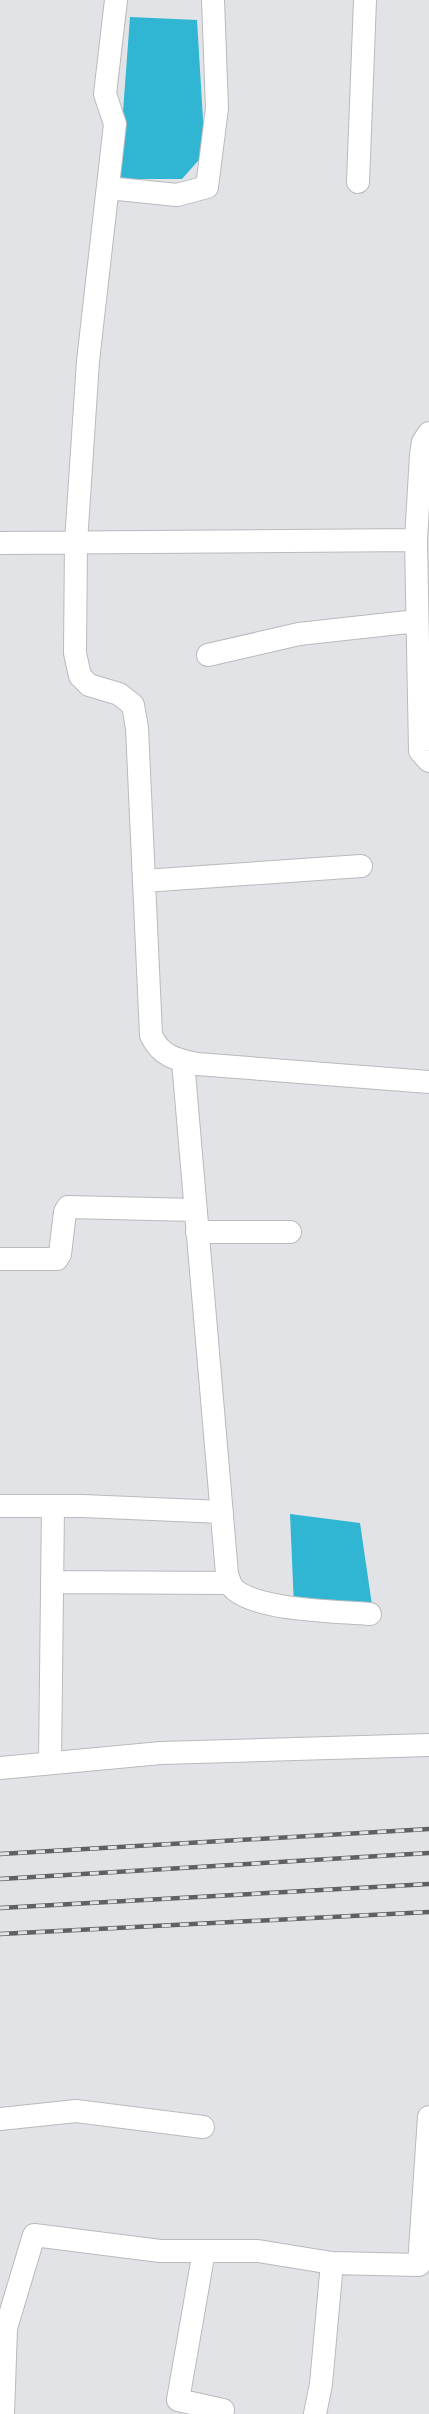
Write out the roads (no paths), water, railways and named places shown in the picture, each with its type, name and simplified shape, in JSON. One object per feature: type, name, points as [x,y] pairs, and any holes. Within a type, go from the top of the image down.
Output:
[{"type":"street","points":[[116,0],[105,94],[115,124],[88,361],[76,542],[75,653],[80,676],[89,685],[119,694],[133,705],[137,728],[151,1035],[156,1046],[167,1056],[197,1064],[429,1082]]},
{"type":"street","points":[[108,188],[177,195],[207,187],[217,108],[213,0]]},
{"type":"street","points":[[358,182],[364,0]]},
{"type":"street","points":[[429,433],[423,442],[421,455],[416,540],[420,751],[429,762]]},
{"type":"street","points":[[0,543],[416,540]]},
{"type":"street","points":[[208,656],[299,634],[418,621]]},
{"type":"street","points":[[144,881],[361,866]]},
{"type":"street","points":[[184,1061],[197,1232],[227,1574],[230,1583],[235,1590],[257,1601],[276,1605],[370,1614]]},
{"type":"street","points":[[0,1259],[57,1259],[60,1254],[65,1212],[68,1207],[196,1210]]},
{"type":"street","points":[[197,1232],[290,1232]]},
{"type":"street","points":[[0,1506],[53,1506],[222,1512]]},
{"type":"street","points":[[50,1763],[53,1506]]},
{"type":"street","points":[[52,1582],[230,1583]]},
{"type":"street","points":[[0,1768],[161,1753],[429,1745]]},
{"type":"street","points":[[0,2119],[76,2111],[203,2127]]},
{"type":"street","points":[[3,2414],[3,2326],[34,2235],[160,2251],[258,2252],[332,2263],[424,2266],[429,2117]]},
{"type":"street","points":[[204,2251],[178,2400],[223,2410]]},
{"type":"street","points":[[315,2414],[321,2384],[332,2263]]},
{"type":"water","points":[[130,17],[197,20],[205,153],[182,179],[118,179]]},
{"type":"water","points":[[290,1514],[360,1523],[372,1605],[294,1606]]},
{"type":"railway","points":[[0,1854],[429,1829]]},
{"type":"railway","points":[[0,1879],[429,1853]]},
{"type":"railway","points":[[0,1908],[429,1884]]},
{"type":"railway","points":[[0,1934],[429,1912]]}]
